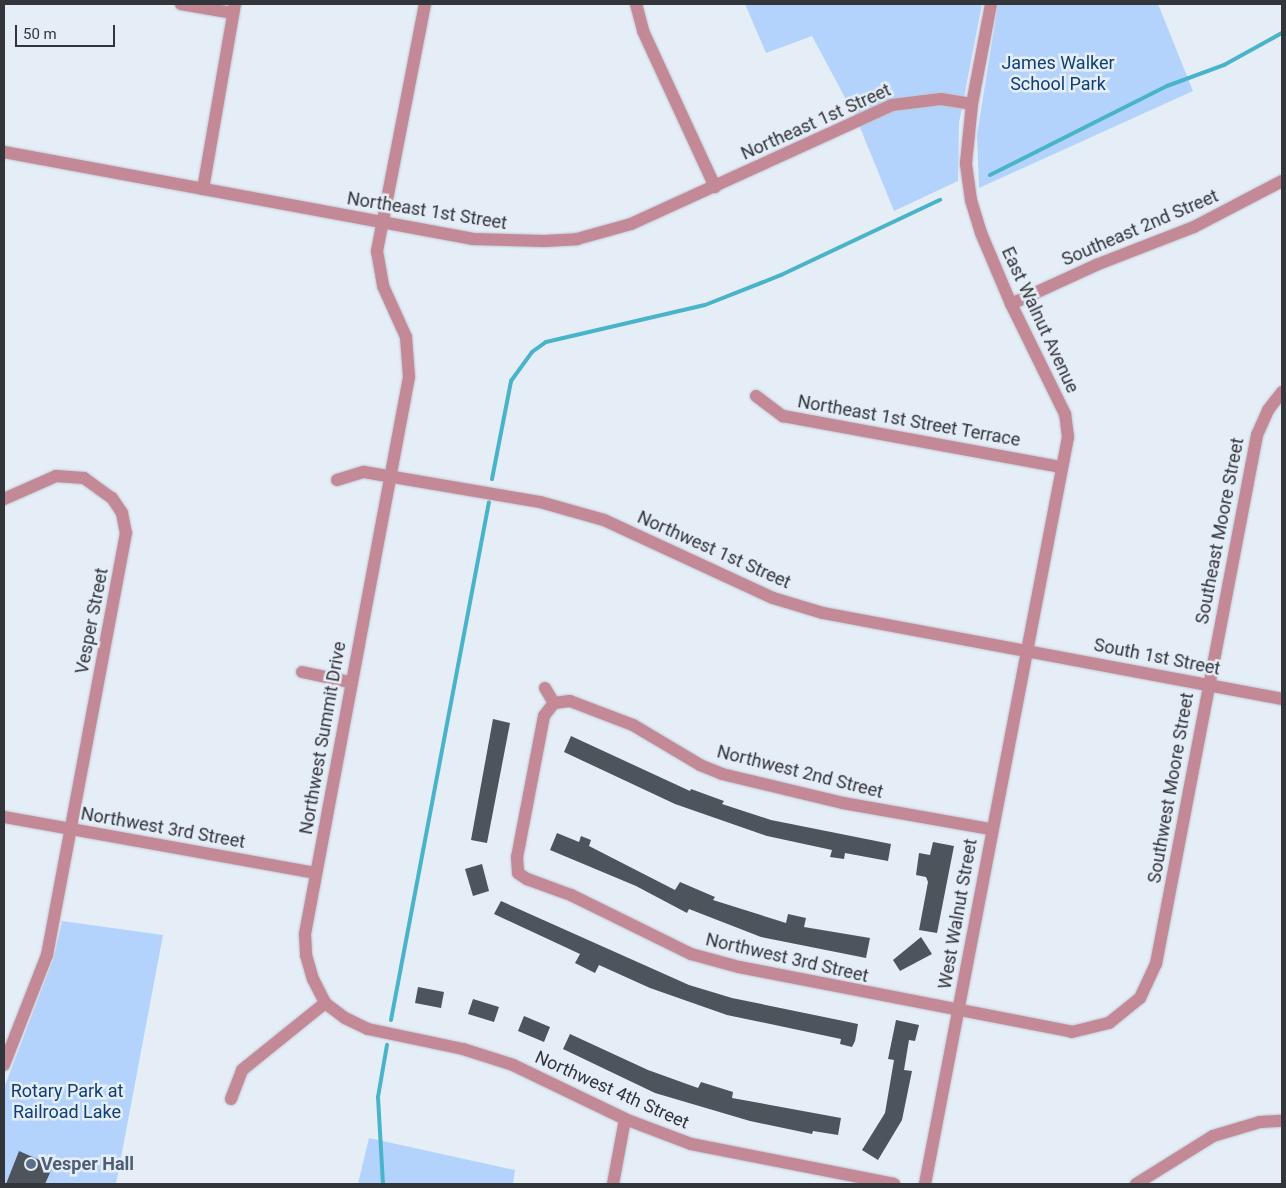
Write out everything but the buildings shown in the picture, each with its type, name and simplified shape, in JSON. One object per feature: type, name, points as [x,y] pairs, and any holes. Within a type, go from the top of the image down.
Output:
[{"type":"street","points":[[181,4],[234,9],[203,189]]},
{"type":"street","name":"Northwest Summit Drive","points":[[325,1003],[306,955],[305,934],[350,682],[409,377],[409,353],[378,270],[377,251],[424,4]]},
{"type":"street","points":[[636,4],[643,31],[715,187]]},
{"type":"street","name":"East Walnut Avenue","points":[[992,4],[972,104],[966,164],[971,200],[981,234],[1011,304],[1065,414],[1068,437],[1026,650]]},
{"type":"street","name":"Northeast 1st Street","points":[[4,152],[383,223],[506,242],[577,239],[631,224],[892,105],[941,100],[972,104]]},
{"type":"street","name":"Southeast 2nd Street","points":[[1011,304],[1096,265],[1194,227],[1282,182]]},
{"type":"street","name":"Southeast Moore Street","points":[[1208,684],[1257,435],[1268,410],[1282,392]]},
{"type":"street","name":"Northeast 1st Street Terrace","points":[[756,396],[783,416],[1061,467]]},
{"type":"street","name":"Northwest 1st Street","points":[[337,480],[364,472],[540,502],[604,520],[764,594],[823,613],[1026,650]]},
{"type":"street","name":"Vesper Street","points":[[4,499],[56,476],[84,478],[98,486],[122,513],[126,533],[47,955],[4,1065]]},
{"type":"street","name":"South 1st Street","points":[[1026,650],[1282,699]]},
{"type":"street","name":"West Walnut Street","points":[[925,1184],[1026,650]]},
{"type":"street","points":[[302,672],[350,682]]},
{"type":"street","name":"Southwest Moore Street","points":[[958,1011],[1072,1032],[1110,1024],[1140,998],[1152,973],[1208,684]]},
{"type":"street","points":[[545,688],[554,703]]},
{"type":"street","name":"Northwest 2nd Street","points":[[554,703],[570,701],[633,726],[700,765],[722,774],[844,803],[992,830]]},
{"type":"street","name":"Northwest 3rd Street","points":[[554,703],[544,716],[517,857],[518,873],[532,881],[571,896],[691,954],[714,961],[958,1011]]},
{"type":"street","name":"Northwest 3rd Street","points":[[4,817],[316,873]]},
{"type":"street","points":[[231,1098],[242,1070],[325,1003]]},
{"type":"street","name":"Northwest 4th Street","points":[[325,1003],[345,1018],[368,1028],[463,1049],[513,1065],[625,1119],[721,1152],[894,1184]]},
{"type":"street","points":[[613,1184],[625,1119]]},
{"type":"street","points":[[1136,1184],[1213,1136],[1260,1122],[1282,1120]]},
{"type":"green space","name":"James Walker School Park","points":[[745,4],[982,4],[959,123],[958,181],[894,211],[857,120],[812,36],[766,53]]},
{"type":"green space","name":"James Walker School Park","points":[[998,4],[1158,4],[1193,91],[979,188],[977,135]]},
{"type":"green space","name":"Rotary Park at Railroad Lake","points":[[62,921],[163,935],[116,1184],[4,1184],[4,1088],[54,957]]},
{"type":"green space","points":[[369,1138],[515,1170],[513,1184],[358,1184]]},
{"type":"waterway","points":[[990,175],[1167,86],[1224,65],[1282,33]]},
{"type":"waterway","points":[[492,479],[511,381],[532,352],[546,342],[705,305],[781,275],[940,200]]},
{"type":"waterway","points":[[391,1020],[489,502]]},
{"type":"waterway","points":[[383,1184],[378,1097],[387,1045]]},
{"type":"place","name":"Vesper Hall","points":[[31,1164]]}]
